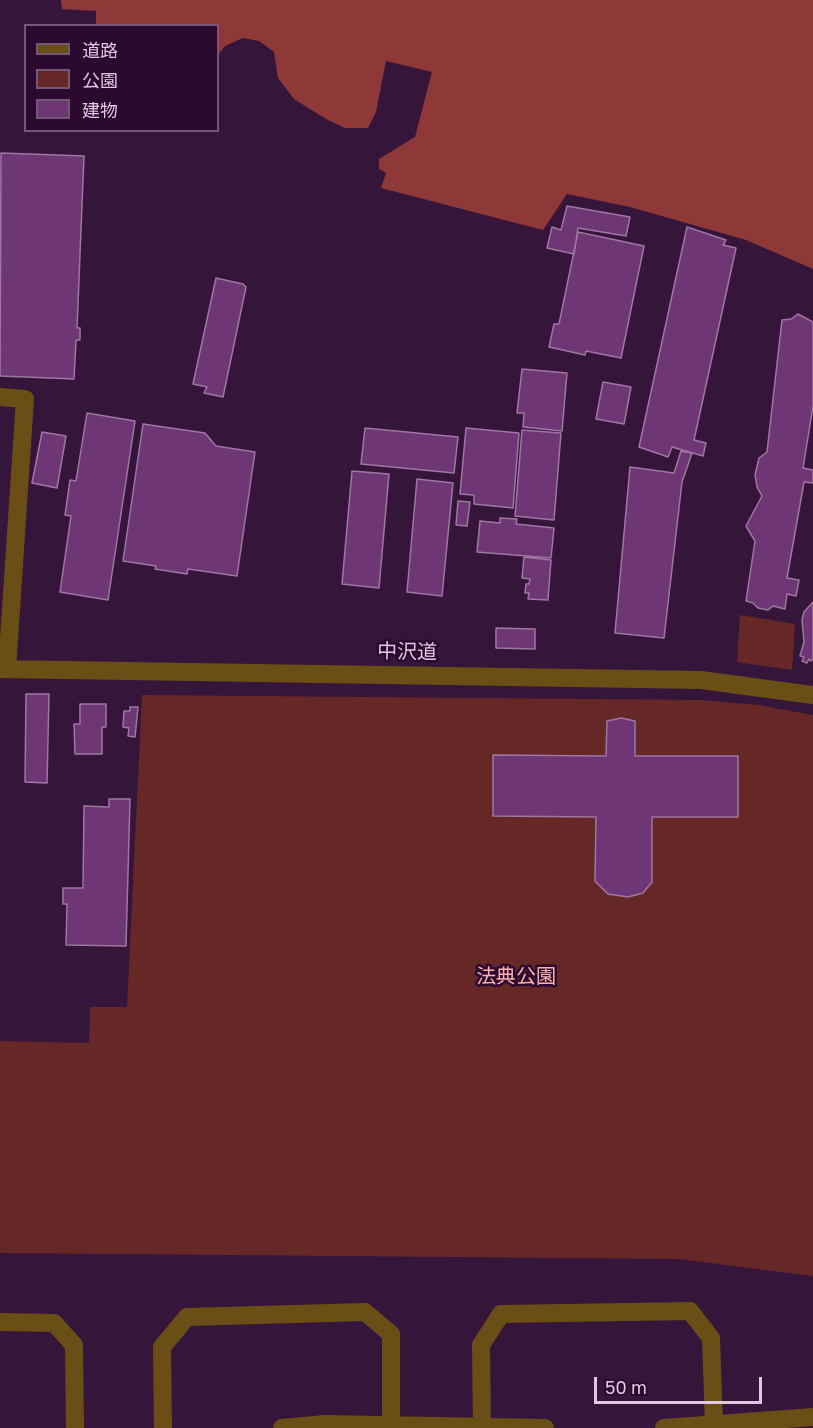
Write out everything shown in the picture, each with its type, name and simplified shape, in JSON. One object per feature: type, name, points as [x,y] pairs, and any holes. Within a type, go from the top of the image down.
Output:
[{"type":"street","points":[[0,397],[25,399],[3,669]]},
{"type":"street","name":"中沢道","points":[[3,669],[701,680],[813,695]]},
{"type":"street","points":[[482,1427],[481,1345],[501,1314],[690,1311],[711,1338],[714,1425]]},
{"type":"street","points":[[163,1428],[162,1347],[187,1317],[365,1312],[391,1334],[391,1425]]},
{"type":"street","points":[[0,1322],[54,1323],[74,1345],[75,1428]]},
{"type":"street","points":[[664,1428],[813,1417]]},
{"type":"street","points":[[282,1428],[325,1424],[545,1428]]},
{"type":"green space","points":[[740,615],[795,624],[792,670],[737,662]]},
{"type":"green space","name":"法典公園","points":[[142,695],[701,700],[758,705],[813,715],[813,1276],[679,1259],[0,1253],[0,1041],[89,1043],[90,1007],[127,1007]]},
{"type":"shaded area","points":[[61,0],[813,0],[813,269],[746,240],[630,207],[567,194],[543,230],[381,188],[386,173],[379,169],[379,159],[415,137],[432,72],[386,61],[376,112],[368,128],[345,128],[294,99],[278,78],[274,52],[259,41],[243,38],[225,46],[219,54],[219,24],[96,24],[96,11],[62,9]]},
{"type":"building","points":[[1,153],[84,156],[77,328],[80,328],[80,340],[76,340],[74,379],[0,376]]},
{"type":"building","points":[[567,206],[630,217],[626,236],[578,228],[574,254],[547,248],[552,227],[561,230]]},
{"type":"building","points":[[687,227],[726,240],[723,245],[736,248],[694,440],[706,443],[703,456],[672,447],[668,457],[639,447]]},
{"type":"building","points":[[578,232],[644,246],[621,358],[586,351],[585,355],[549,347],[554,324],[559,324]]},
{"type":"building","points":[[216,278],[243,284],[246,287],[223,397],[204,393],[207,387],[193,384]]},
{"type":"building","points":[[798,314],[813,322],[813,406],[803,468],[813,470],[813,483],[804,482],[787,578],[799,580],[796,596],[787,594],[785,609],[773,606],[768,610],[758,608],[746,601],[755,541],[746,526],[762,496],[757,487],[755,475],[759,458],[767,452],[782,320],[791,319]]},
{"type":"building","points":[[522,369],[567,373],[562,431],[523,427],[524,413],[517,413]]},
{"type":"building","points":[[603,382],[631,387],[624,424],[596,419]]},
{"type":"building","points":[[87,413],[135,421],[108,600],[60,592],[71,516],[65,515],[70,480],[76,481]]},
{"type":"building","points":[[143,424],[205,433],[216,446],[255,452],[237,576],[188,569],[187,574],[123,561]]},
{"type":"building","points":[[365,428],[458,437],[454,473],[361,464]]},
{"type":"building","points":[[466,428],[519,433],[513,508],[474,504],[474,495],[460,494]]},
{"type":"building","points":[[522,430],[561,433],[554,520],[515,516]]},
{"type":"building","points":[[42,432],[66,436],[57,488],[32,483]]},
{"type":"building","points":[[681,451],[692,453],[682,482],[664,638],[615,633],[630,467],[674,473]]},
{"type":"building","points":[[352,471],[389,474],[379,588],[342,584]]},
{"type":"building","points":[[417,479],[453,483],[442,596],[407,592]]},
{"type":"building","points":[[458,501],[470,502],[467,526],[456,525]]},
{"type":"building","points":[[500,518],[517,519],[516,524],[554,528],[551,558],[477,552],[480,521],[500,523]]},
{"type":"building","points":[[524,557],[551,560],[548,600],[528,599],[529,593],[525,593],[526,584],[529,584],[530,579],[522,578]]},
{"type":"building","points":[[813,602],[813,659],[811,661],[809,659],[807,663],[802,661],[804,657],[800,656],[804,642],[802,620],[804,612]]},
{"type":"building","points":[[496,628],[535,629],[535,649],[496,648]]},
{"type":"building","points":[[26,694],[49,694],[47,783],[25,782]]},
{"type":"building","points":[[80,704],[106,704],[106,727],[102,727],[102,754],[75,754],[74,724],[80,724]]},
{"type":"building","points":[[130,707],[138,707],[135,737],[128,736],[129,728],[123,727],[124,711],[130,711]]},
{"type":"building","points":[[621,718],[635,721],[635,756],[738,756],[738,817],[652,817],[652,882],[643,893],[628,897],[608,894],[595,881],[596,817],[493,816],[493,755],[606,756],[607,721]]},
{"type":"building","points":[[109,799],[130,799],[126,946],[66,945],[67,904],[63,904],[63,888],[83,888],[84,806],[109,807]]}]
